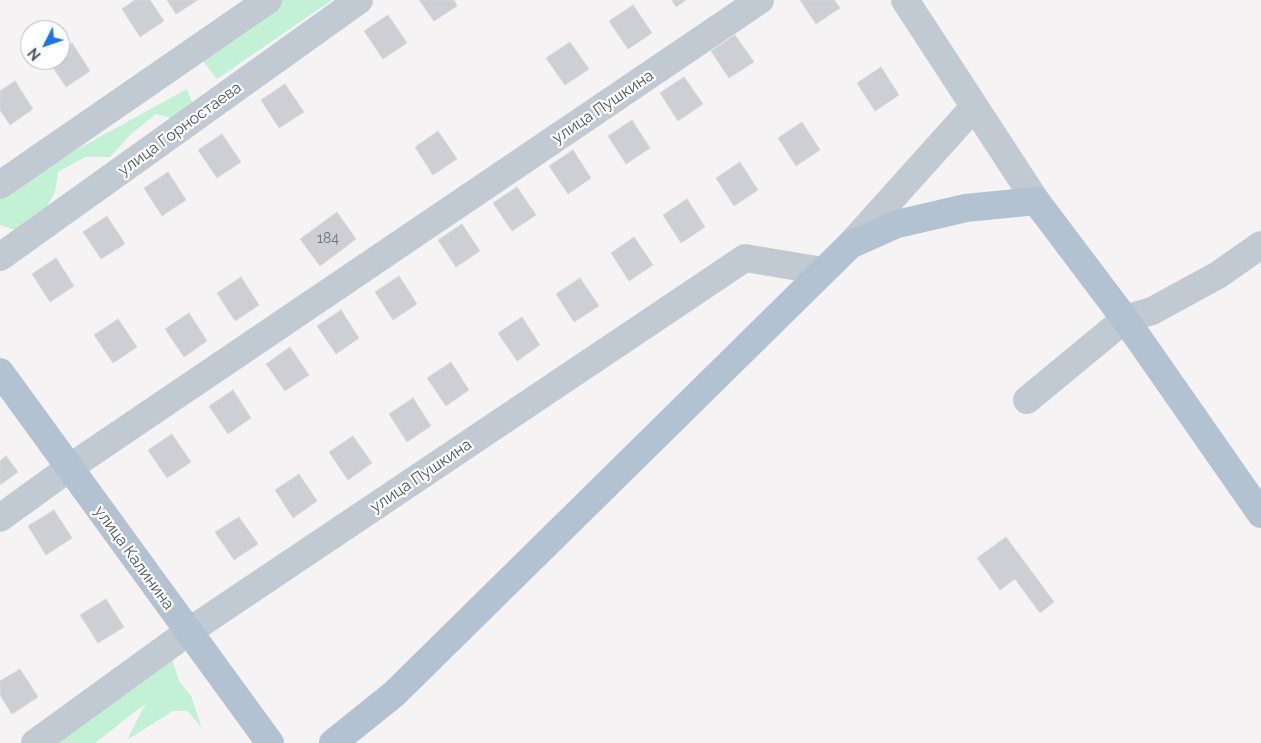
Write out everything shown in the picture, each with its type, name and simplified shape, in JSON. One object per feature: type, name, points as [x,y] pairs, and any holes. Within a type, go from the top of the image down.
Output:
[{"type":"main road","points":[[333,743],[394,694],[850,245],[897,224],[966,208],[1036,201],[1125,319],[1261,514]]},
{"type":"main road","name":"улица Калинина","points":[[0,372],[270,743]]},
{"type":"street","points":[[0,185],[268,0]]},
{"type":"street","name":"улица Горностаева","points":[[0,257],[359,0]]},
{"type":"street","name":"улица Пушкина","points":[[0,518],[70,468],[760,0]]},
{"type":"street","points":[[904,0],[1036,201]]},
{"type":"street","points":[[850,245],[974,107]]},
{"type":"street","points":[[1027,400],[1125,319],[1152,311],[1218,276],[1261,245]]},
{"type":"street","name":"улица Пушкина","points":[[35,743],[188,632],[745,258],[823,271]]},
{"type":"green space","points":[[283,0],[332,0],[217,79],[199,56]]},
{"type":"green space","points":[[187,89],[193,105],[174,119],[156,114],[130,135],[110,157],[85,157],[58,172],[55,192],[46,208],[18,231],[0,225],[0,197],[23,179]]},
{"type":"green space","points":[[172,659],[179,681],[191,696],[202,728],[187,711],[173,711],[127,740],[146,703],[95,743],[56,743]]},
{"type":"building","points":[[135,0],[150,0],[164,21],[140,37],[122,9]]},
{"type":"building","points":[[167,0],[198,0],[176,14]]},
{"type":"building","points":[[419,0],[454,0],[457,6],[434,21]]},
{"type":"building","points":[[672,0],[686,0],[676,7]]},
{"type":"building","points":[[800,0],[834,0],[840,8],[816,24]]},
{"type":"building","points":[[633,5],[652,33],[628,49],[609,21]]},
{"type":"building","points":[[388,15],[407,43],[383,59],[364,31]]},
{"type":"building","points":[[735,35],[754,62],[729,78],[711,51]]},
{"type":"building","points":[[570,42],[589,69],[565,85],[546,58]]},
{"type":"building","points":[[72,43],[90,71],[66,87],[55,70],[70,70],[70,44]]},
{"type":"building","points":[[881,67],[899,95],[875,111],[857,83]]},
{"type":"building","points":[[684,77],[703,104],[678,121],[660,93]]},
{"type":"building","points":[[15,81],[33,109],[10,125],[0,110],[0,91]]},
{"type":"building","points":[[285,84],[304,112],[279,128],[261,100]]},
{"type":"building","points":[[632,120],[650,148],[626,164],[608,136]]},
{"type":"building","points":[[802,122],[820,150],[796,166],[778,138]]},
{"type":"building","points":[[438,131],[457,159],[433,175],[415,147]]},
{"type":"building","points":[[222,134],[241,162],[217,178],[198,150]]},
{"type":"building","points":[[573,150],[591,178],[568,194],[549,166]]},
{"type":"building","points":[[740,162],[758,190],[734,206],[716,178]]},
{"type":"building","points":[[168,172],[186,200],[162,216],[144,188]]},
{"type":"building","points":[[517,187],[536,215],[512,231],[493,203]]},
{"type":"building","points":[[687,199],[705,227],[681,243],[663,215]]},
{"type":"building","points":[[337,212],[356,239],[320,266],[300,239]]},
{"type":"building","points":[[107,216],[125,244],[101,259],[83,232]]},
{"type":"building","points":[[462,224],[480,251],[456,267],[438,240]]},
{"type":"building","points":[[634,237],[653,265],[629,281],[611,253]]},
{"type":"building","points":[[56,258],[74,286],[50,302],[32,274]]},
{"type":"building","points":[[399,276],[417,304],[393,320],[375,292]]},
{"type":"building","points":[[241,277],[259,305],[235,321],[217,293]]},
{"type":"building","points":[[580,278],[599,306],[574,322],[556,294]]},
{"type":"building","points":[[341,310],[359,338],[336,354],[317,326]]},
{"type":"building","points":[[189,313],[207,341],[184,357],[165,329]]},
{"type":"building","points":[[522,317],[540,345],[517,361],[498,333]]},
{"type":"building","points":[[118,319],[137,347],[113,363],[94,335]]},
{"type":"building","points":[[290,347],[309,375],[285,391],[266,364]]},
{"type":"building","points":[[451,362],[469,390],[446,406],[427,378]]},
{"type":"building","points":[[233,390],[251,418],[228,434],[209,406]]},
{"type":"building","points":[[413,398],[431,426],[407,442],[389,414]]},
{"type":"building","points":[[172,434],[191,462],[167,478],[148,450]]},
{"type":"building","points":[[353,436],[372,463],[348,480],[329,452]]},
{"type":"building","points":[[6,456],[18,472],[0,485],[0,461]]},
{"type":"building","points":[[299,474],[317,501],[293,518],[275,490]]},
{"type":"building","points":[[54,510],[72,538],[46,555],[28,526]]},
{"type":"building","points":[[239,517],[258,544],[234,560],[215,532]]},
{"type":"building","points":[[1006,537],[1054,602],[1040,613],[1015,579],[1000,590],[977,558]]},
{"type":"building","points":[[106,599],[124,627],[98,643],[80,615]]},
{"type":"building","points":[[20,669],[38,697],[12,714],[0,695],[0,681]]}]
